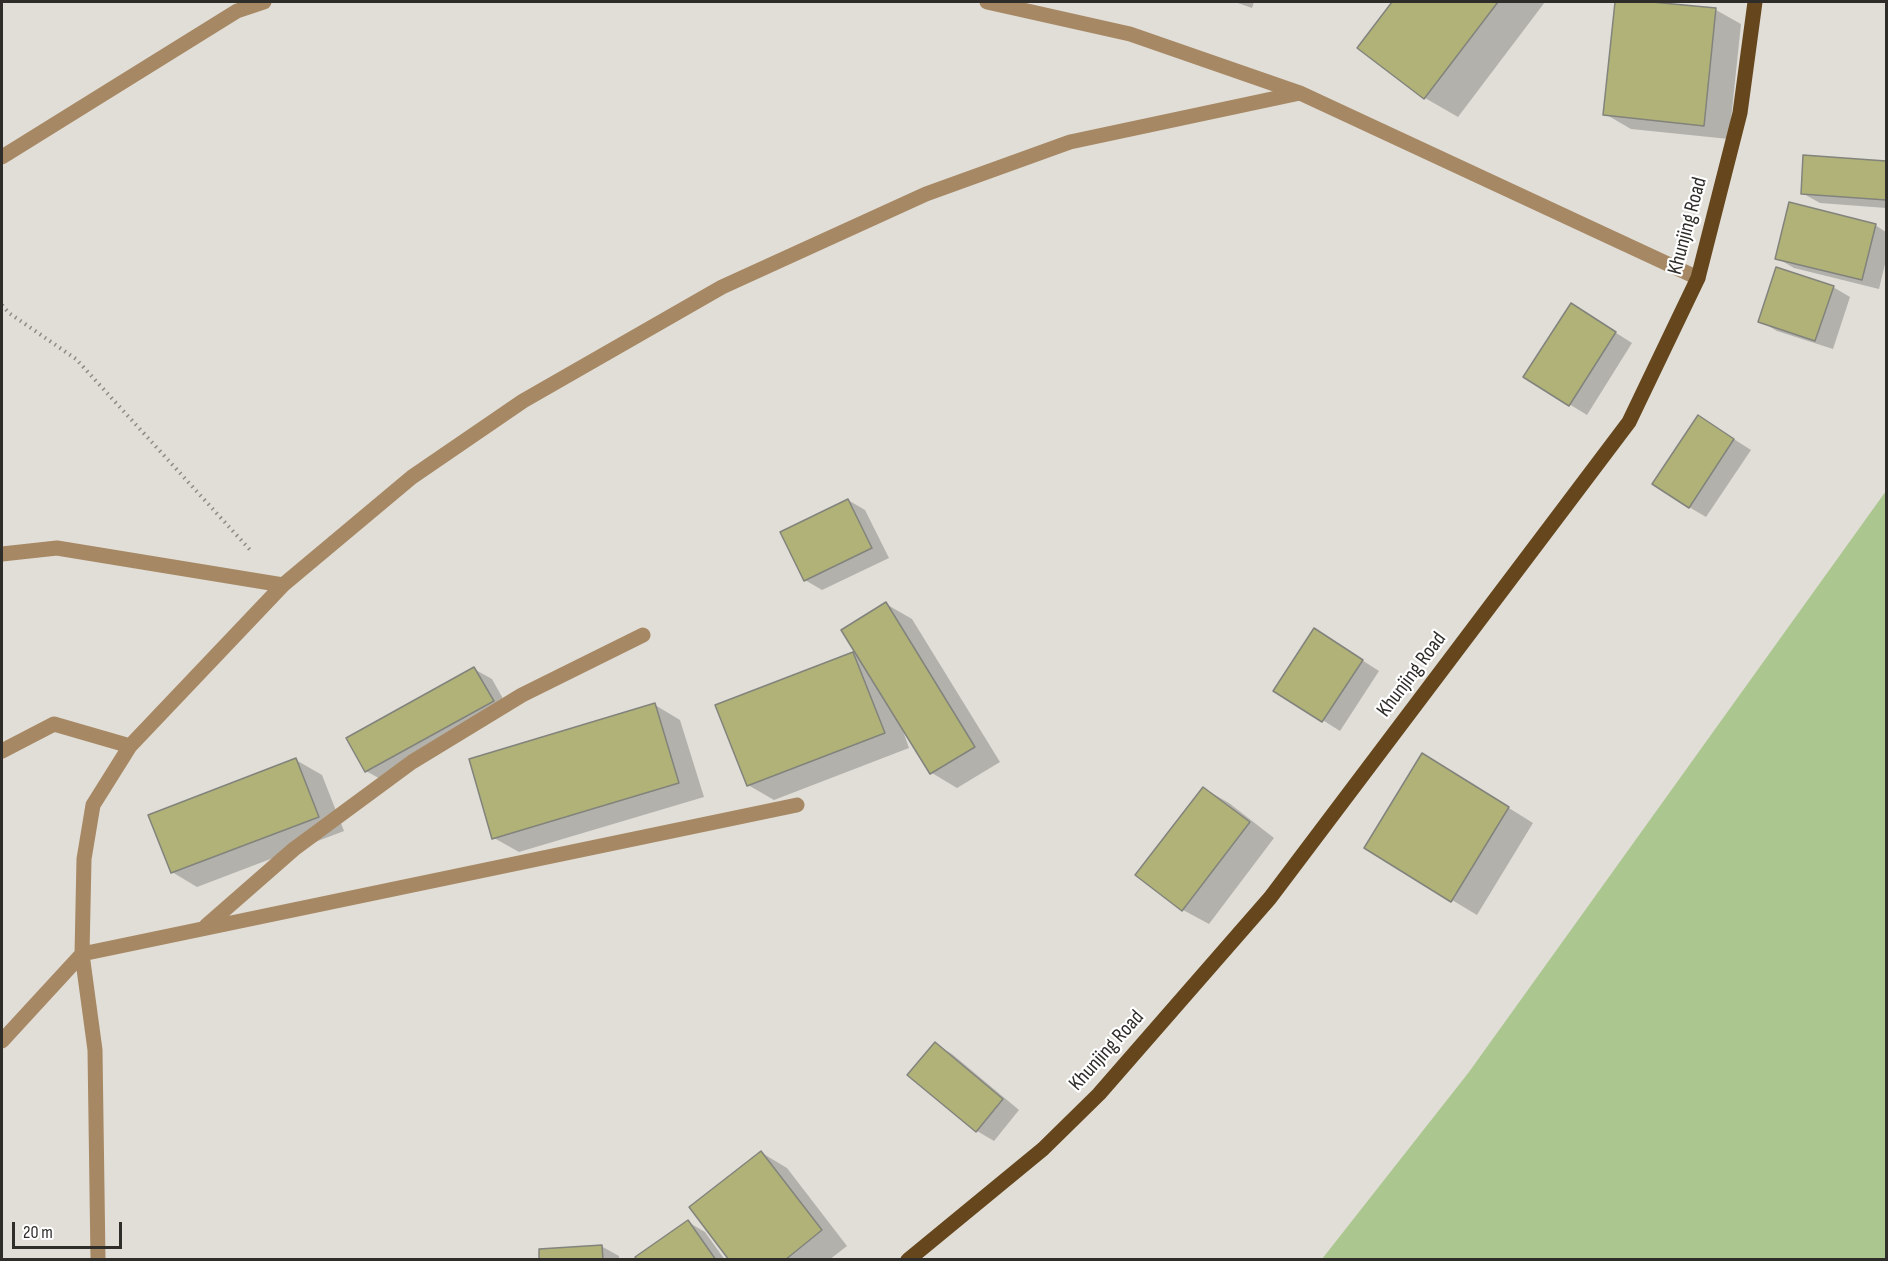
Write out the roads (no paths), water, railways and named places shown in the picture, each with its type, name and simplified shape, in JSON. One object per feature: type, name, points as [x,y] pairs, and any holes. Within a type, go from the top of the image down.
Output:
[{"type":"main road","name":"Khunjing Road","points":[[908,1260],[1043,1149],[1099,1094],[1270,898],[1629,422],[1698,278],[1740,113],[1755,2]]},
{"type":"street","points":[[2,157],[237,11],[264,2]]},
{"type":"street","points":[[987,2],[1130,34],[1300,93],[1698,278]]},
{"type":"street","points":[[98,1260],[95,1050],[82,954],[84,859],[93,805],[130,746],[283,585],[412,477],[523,400],[722,287],[926,194],[1070,142],[1300,93]]},
{"type":"street","points":[[2,554],[57,548],[283,585]]},
{"type":"street","points":[[204,928],[294,849],[412,762],[522,694],[643,635]]},
{"type":"street","points":[[2,751],[54,724],[130,746]]},
{"type":"street","points":[[2,1041],[82,954],[797,806]]}]
